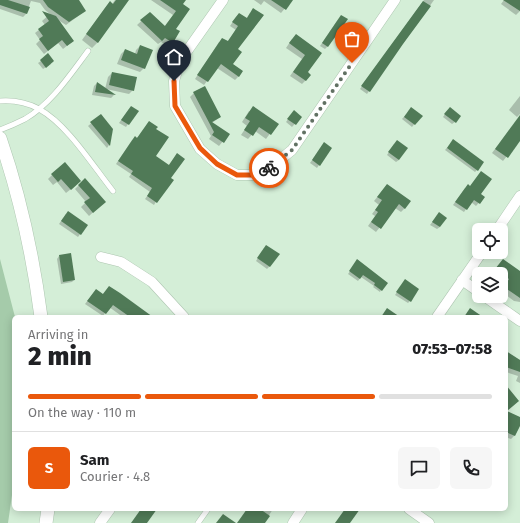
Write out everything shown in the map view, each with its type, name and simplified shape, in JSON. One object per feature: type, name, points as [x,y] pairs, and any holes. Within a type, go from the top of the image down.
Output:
[{"type":"street","points":[[223,0],[180,61],[174,81],[175,106],[200,148],[217,164],[237,175],[253,175],[271,167],[292,150],[395,0]]},
{"type":"street","points":[[0,138],[10,165],[18,197],[30,250],[41,315]]},
{"type":"street","points":[[502,223],[520,196]]},
{"type":"street","points":[[101,257],[121,262],[152,282],[182,315]]},
{"type":"street","points":[[438,315],[477,259]]},
{"type":"street","points":[[462,280],[472,287]]},
{"type":"street","points":[[494,303],[520,321]]},
{"type":"street","points":[[46,523],[48,511]]},
{"type":"street","points":[[100,523],[109,511]]},
{"type":"street","points":[[293,523],[301,511]]},
{"type":"street","points":[[412,511],[429,523]]},
{"type":"lane","points":[[0,130],[26,119],[39,108],[64,83],[88,51]]},
{"type":"lane","points":[[0,101],[14,100],[23,102],[39,108],[56,121],[113,192]]},
{"type":"lane","points":[[198,523],[207,511]]},
{"type":"green space","points":[[0,259],[14,315],[12,315],[12,495],[8,523],[0,523]]},
{"type":"building","points":[[0,0],[8,0],[30,7],[27,14],[0,5]]},
{"type":"building","points":[[43,0],[79,0],[86,11],[69,22],[48,7]]},
{"type":"building","points":[[116,0],[129,0],[98,43],[86,34],[110,1],[113,4]]},
{"type":"building","points":[[160,0],[186,0],[183,4],[190,9],[176,29],[180,31],[173,43],[165,38],[162,41],[140,20],[150,12],[165,26],[176,11]]},
{"type":"building","points":[[271,0],[293,0],[286,10]]},
{"type":"building","points":[[503,0],[520,0],[520,11]]},
{"type":"building","points":[[423,1],[431,6],[370,92],[361,86]]},
{"type":"building","points":[[253,8],[264,15],[238,49],[242,52],[233,64],[243,71],[239,77],[221,64],[208,82],[197,75],[222,38],[228,41],[238,26],[232,22],[239,13],[247,18]]},
{"type":"building","points":[[42,11],[56,16],[74,41],[67,46],[62,40],[48,51],[39,39],[43,36],[38,29],[49,21]]},
{"type":"building","points":[[341,15],[348,19],[328,47],[322,43]]},
{"type":"building","points":[[296,34],[322,53],[308,72],[311,75],[306,81],[293,72],[305,55],[289,43]]},
{"type":"building","points":[[140,45],[153,50],[145,69],[121,60],[125,49],[137,54]]},
{"type":"building","points":[[48,53],[54,61],[46,68],[40,60]]},
{"type":"building","points":[[112,72],[137,77],[134,91],[109,85]]},
{"type":"building","points":[[97,82],[116,95],[95,92]]},
{"type":"building","points":[[205,86],[221,117],[212,122],[230,134],[224,143],[212,135],[214,132],[193,92]]},
{"type":"building","points":[[131,106],[139,111],[129,125],[121,120]]},
{"type":"building","points":[[253,106],[279,124],[271,135],[259,127],[253,136],[244,130],[250,121],[245,118]]},
{"type":"building","points":[[411,107],[423,116],[415,125],[404,117]]},
{"type":"building","points":[[450,107],[461,116],[456,123],[444,114]]},
{"type":"building","points":[[294,110],[302,117],[296,125],[287,119]]},
{"type":"building","points":[[101,114],[113,129],[110,146],[90,122]]},
{"type":"building","points":[[520,115],[520,141],[508,158],[495,149]]},
{"type":"building","points":[[149,121],[158,127],[156,129],[169,137],[156,156],[169,165],[177,153],[185,159],[171,178],[174,180],[157,203],[147,196],[152,188],[131,174],[133,171],[118,161],[135,136],[137,138]]},
{"type":"building","points":[[453,139],[484,162],[478,171],[447,148]]},
{"type":"building","points":[[397,140],[408,148],[399,160],[388,152]]},
{"type":"building","points":[[324,142],[332,148],[320,166],[312,160]]},
{"type":"building","points":[[65,162],[81,181],[71,190],[61,179],[58,182],[51,174]]},
{"type":"building","points":[[481,171],[492,179],[481,194],[485,197],[480,204],[474,200],[467,210],[455,202],[468,184],[470,186]]},
{"type":"building","points":[[85,178],[106,202],[93,213],[84,202],[90,198],[78,185]]},
{"type":"building","points":[[387,184],[411,201],[405,209],[399,204],[381,229],[371,222],[378,212],[375,210],[382,200],[377,197]]},
{"type":"building","points":[[68,211],[88,225],[81,235],[61,221]]},
{"type":"building","points":[[439,212],[447,218],[440,227],[432,222]]},
{"type":"building","points":[[266,245],[280,254],[270,267],[257,258]]},
{"type":"building","points":[[71,253],[75,280],[63,282],[59,255]]},
{"type":"building","points":[[357,259],[388,283],[382,291],[374,285],[375,283],[363,275],[360,279],[349,271]]},
{"type":"building","points":[[503,259],[520,271],[520,298],[508,290],[508,267],[497,267]]},
{"type":"building","points":[[405,279],[419,289],[411,302],[396,292]]},
{"type":"building","points":[[109,286],[150,315],[127,315],[113,305],[106,314],[87,301],[96,289],[103,294]]},
{"type":"building","points":[[387,308],[397,315],[382,315]]},
{"type":"building","points":[[470,308],[480,315],[465,315]]},
{"type":"building","points":[[508,352],[520,360],[520,372],[508,368]]},
{"type":"building","points":[[508,387],[519,401],[508,410]]},
{"type":"building","points":[[508,411],[520,417],[520,426],[515,436],[508,433]]},
{"type":"building","points":[[140,511],[156,511],[147,523],[131,523]]},
{"type":"building","points":[[246,511],[263,511],[270,516],[265,523],[237,523]]},
{"type":"building","points":[[344,511],[359,511],[350,523],[335,523]]},
{"type":"building","points":[[223,514],[236,523],[216,523]]},
{"type":"way so far","points":[[269,168],[292,150],[352,63]]},
{"type":"route","points":[[174,81],[175,106],[200,148],[217,164],[237,175],[253,175],[269,168]]}]
